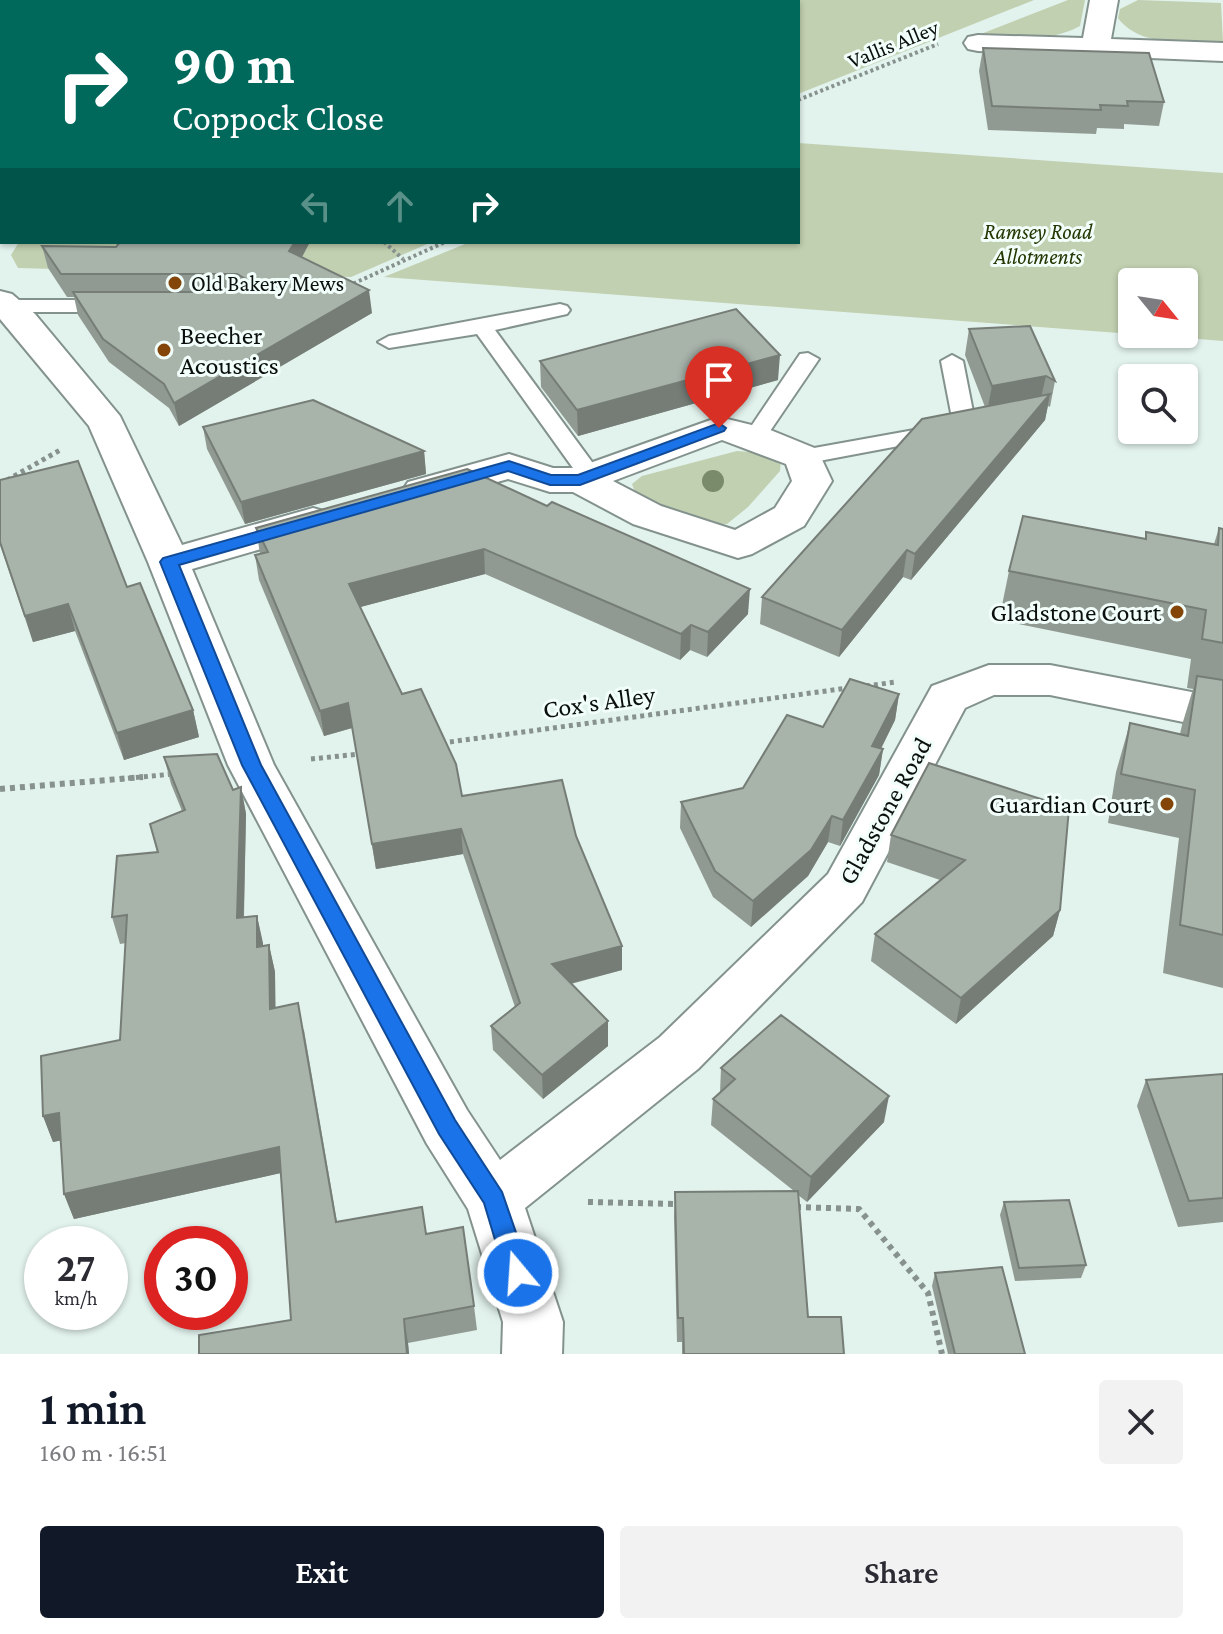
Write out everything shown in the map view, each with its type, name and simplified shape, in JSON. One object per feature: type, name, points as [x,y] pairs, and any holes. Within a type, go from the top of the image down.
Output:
[{"type":"street","points":[[1096,47],[1104,0]]},
{"type":"street","points":[[978,43],[1223,52]]},
{"type":"street","points":[[3,304],[23,321],[107,424],[169,562],[251,765],[447,1127],[494,1199],[533,1322],[532,1354]]},
{"type":"street","points":[[391,499],[509,466],[550,480],[586,478],[719,428],[755,437],[803,457],[812,481],[790,517],[738,545],[647,515],[586,478]]},
{"type":"street","points":[[169,562],[346,512]]},
{"type":"street","points":[[948,697],[989,680],[1050,680],[1223,714]]},
{"type":"street","name":"Gladstone Road","points":[[494,1199],[679,1053],[845,888],[948,697]]},
{"type":"lane","points":[[3,304],[131,306]]},
{"type":"lane","points":[[389,342],[560,310]]},
{"type":"lane","points":[[482,327],[586,478]]},
{"type":"lane","points":[[755,437],[808,359]]},
{"type":"lane","points":[[803,457],[973,425],[952,361]]},
{"type":"path","name":"Vallis Alley","points":[[800,99],[944,42]]},
{"type":"path","points":[[386,244],[403,259]]},
{"type":"path","points":[[341,290],[440,244]]},
{"type":"path","points":[[0,484],[107,424]]},
{"type":"path","name":"Cox's Alley","points":[[434,744],[916,680],[948,697]]},
{"type":"path","points":[[0,789],[373,753]]},
{"type":"path","points":[[494,1199],[684,1204]]},
{"type":"path","points":[[780,1207],[859,1209],[928,1293],[942,1354]]},
{"type":"green space","points":[[800,0],[1034,0],[800,93]]},
{"type":"green space","points":[[1068,0],[1085,0],[1080,26],[1068,31],[1032,38],[981,34]]},
{"type":"green space","points":[[1138,0],[1221,3],[1223,43],[1152,39],[1127,28],[1118,18],[1120,9]]},
{"type":"green space","name":"Ramsey Road Allotments","points":[[800,143],[1223,173],[1223,341],[1198,339],[1198,268],[1118,268],[1118,333],[384,277],[465,244],[800,244]]},
{"type":"green space","points":[[18,244],[427,244],[351,277],[18,268],[11,255]]},
{"type":"green space","points":[[737,451],[765,453],[781,460],[780,471],[748,507],[727,524],[692,523],[635,492],[632,484],[642,476]]},
{"type":"building","points":[[983,48],[1149,53],[1164,102],[1127,101],[1128,106],[1100,105],[1101,110],[992,106]]},
{"type":"building","points":[[118,244],[294,244],[289,251],[369,290],[174,403],[164,384],[103,339],[73,292],[237,292],[249,286],[249,281],[237,274],[61,274],[42,246],[116,247]]},
{"type":"building","points":[[736,309],[780,355],[577,410],[540,361]]},
{"type":"building","points":[[1030,326],[1055,381],[1046,376],[992,386],[969,329]]},
{"type":"building","points":[[1050,394],[915,554],[907,550],[842,630],[762,597],[922,419]]},
{"type":"building","points":[[313,400],[424,451],[241,502],[203,427]]},
{"type":"building","points":[[78,461],[127,587],[140,583],[193,710],[117,733],[68,604],[25,616],[0,542],[0,480]]},
{"type":"building","points":[[467,469],[547,506],[552,502],[750,589],[708,632],[691,625],[681,634],[484,549],[349,584],[402,694],[421,689],[456,764],[462,796],[562,780],[576,836],[622,946],[552,964],[608,1021],[542,1075],[491,1026],[520,1003],[461,829],[372,844],[348,703],[320,711],[255,555],[268,552],[256,528]]},
{"type":"building","points":[[1023,516],[1146,539],[1146,532],[1218,545],[1219,528],[1223,529],[1223,643],[1202,639],[1206,610],[1009,571]]},
{"type":"building","points":[[1197,676],[1223,680],[1223,935],[1180,925],[1195,790],[1121,774],[1130,723],[1188,736]]},
{"type":"building","points":[[850,679],[899,694],[872,746],[883,749],[843,820],[832,816],[811,850],[753,901],[715,871],[681,802],[743,788],[787,715],[823,727]]},
{"type":"building","points":[[217,754],[233,790],[241,787],[237,918],[257,916],[257,947],[269,945],[270,1009],[298,1003],[336,1222],[422,1207],[426,1234],[463,1227],[474,1306],[404,1319],[407,1354],[199,1354],[199,1335],[248,1330],[248,1327],[291,1320],[279,1147],[64,1194],[59,1113],[43,1116],[41,1056],[120,1040],[127,915],[112,917],[117,856],[158,852],[150,824],[185,810],[164,757]]},
{"type":"building","points":[[929,763],[1069,808],[1060,910],[961,998],[875,934],[965,860],[891,835]]},
{"type":"building","points":[[781,1015],[889,1096],[811,1177],[713,1099],[735,1079],[721,1068]]},
{"type":"building","points":[[1223,1074],[1223,1198],[1189,1201],[1146,1080]]},
{"type":"building","points":[[798,1191],[808,1317],[841,1317],[844,1354],[684,1354],[683,1318],[678,1318],[675,1192]]},
{"type":"building","points":[[1069,1200],[1086,1265],[1019,1268],[1004,1202]]},
{"type":"building","points":[[1002,1267],[1025,1354],[955,1354],[935,1273]]},
{"type":"place","name":"Old Bakery Mews","points":[[175,283]]},
{"type":"place","name":"Beecher Acoustics","points":[[164,350]]},
{"type":"place","name":"Gladstone Court","points":[[1177,612]]},
{"type":"place","name":"Guardian Court","points":[[1167,804]]},
{"type":"route","points":[[518,1273],[494,1199],[447,1127],[251,765],[169,562],[509,466],[550,480],[580,480],[719,428]]}]
